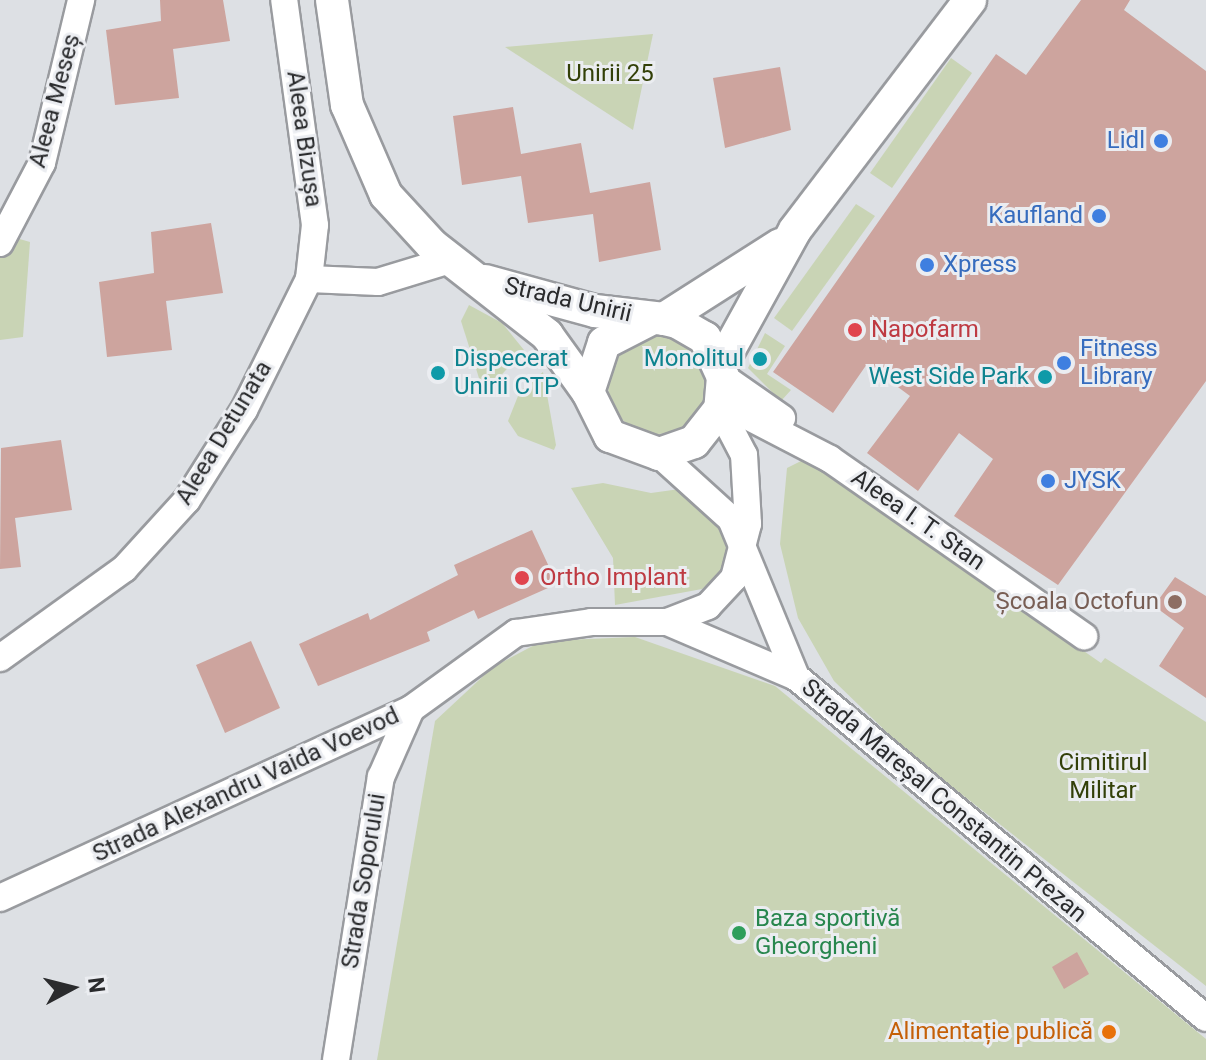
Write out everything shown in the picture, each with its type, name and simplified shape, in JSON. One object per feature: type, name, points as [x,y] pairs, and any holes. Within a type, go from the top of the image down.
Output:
[{"type":"main road","name":"Strada Unirii","points":[[332,0],[347,105],[370,167],[400,212],[450,260],[485,281],[547,335],[588,392],[610,436],[659,454]]},
{"type":"main road","points":[[659,454],[694,442],[792,236],[970,0]]},
{"type":"main road","points":[[657,319],[792,236]]},
{"type":"main road","name":"Strada Unirii","points":[[485,281],[657,319],[705,338],[721,389]]},
{"type":"main road","name":"Strada Unirii","points":[[588,392],[604,343],[657,319]]},
{"type":"street","name":"Aleea Meseș","points":[[0,243],[42,163],[81,0]]},
{"type":"street","name":"Aleea Bizușa","points":[[284,0],[313,200],[309,279]]},
{"type":"street","points":[[309,279],[378,282],[450,260]]},
{"type":"street","name":"Aleea Detunata","points":[[0,658],[124,569],[187,500],[244,410],[309,279]]},
{"type":"street","name":"Aleea I. T. Stan","points":[[721,389],[830,459],[1084,636]]},
{"type":"street","name":"Strada Mareșal Constantin Prezan","points":[[721,389],[744,455],[744,541]]},
{"type":"street","name":"Strada Mareșal Constantin Prezan","points":[[659,454],[707,490],[744,541],[796,677],[1206,1018]]},
{"type":"street","name":"Strada Alexandru Vaida Voevod","points":[[667,622],[721,596],[744,541]]},
{"type":"street","name":"Strada Alexandru Vaida Voevod","points":[[0,898],[411,709],[516,633],[591,622],[667,622],[796,677]]},
{"type":"street","name":"Strada Soporului","points":[[336,1060],[381,777],[411,709]]},
{"type":"green space","name":"Unirii 25","points":[[653,34],[633,130],[505,47]]},
{"type":"green space","points":[[951,58],[972,73],[892,188],[870,173]]},
{"type":"green space","points":[[856,204],[875,216],[792,331],[774,318]]},
{"type":"green space","points":[[9,236],[30,242],[23,337],[0,340],[0,253]]},
{"type":"green space","points":[[469,305],[502,323],[524,350],[484,394],[461,321]]},
{"type":"green space","points":[[765,333],[785,346],[767,374],[791,390],[781,401],[748,368]]},
{"type":"green space","points":[[657,336],[676,340],[692,350],[702,366],[706,385],[702,404],[692,420],[676,430],[657,434],[638,430],[622,420],[612,404],[608,385],[612,366],[622,350],[638,340]]},
{"type":"green space","points":[[543,372],[556,445],[554,450],[518,436],[508,421],[520,391]]},
{"type":"green space","name":"Cimitirul Militar","points":[[807,458],[1101,663],[1105,658],[1206,722],[1206,986],[904,749],[834,681],[798,618],[780,544],[787,468]]},
{"type":"green space","points":[[603,483],[651,493],[687,488],[711,502],[730,543],[723,572],[702,589],[615,605],[613,558],[571,488]]},
{"type":"green space","name":"Baza sportivă Gheorgheni","points":[[635,637],[775,686],[1206,1039],[1206,1060],[377,1060],[435,721],[493,667],[542,641]]},
{"type":"building","points":[[160,0],[223,0],[230,41],[173,49],[179,98],[115,105],[106,30],[161,21]]},
{"type":"building","points":[[1081,0],[1130,0],[1124,10],[1206,71],[1206,381],[1058,585],[954,516],[993,459],[959,433],[918,491],[867,453],[910,396],[867,364],[833,413],[773,372],[996,54],[1026,75]]},
{"type":"building","points":[[780,67],[791,130],[725,148],[713,78]]},
{"type":"building","points":[[513,107],[521,154],[581,143],[590,193],[650,182],[661,250],[599,262],[593,214],[528,223],[521,176],[462,185],[453,116]]},
{"type":"building","points":[[211,223],[223,293],[166,301],[172,350],[107,357],[99,282],[154,273],[151,232]]},
{"type":"building","points":[[61,440],[72,510],[15,518],[21,567],[0,569],[1,448]]},
{"type":"building","points":[[532,530],[557,584],[478,619],[474,610],[427,632],[430,641],[318,686],[299,644],[368,613],[370,620],[458,575],[454,565]]},
{"type":"building","points":[[1175,577],[1206,596],[1206,698],[1159,666],[1184,628],[1154,606]]},
{"type":"building","points":[[251,641],[280,708],[225,733],[196,665]]},
{"type":"building","points":[[1077,952],[1089,974],[1064,989],[1052,967]]},
{"type":"place","name":"Lidl","points":[[1161,141]]},
{"type":"place","name":"Kaufland","points":[[1099,216]]},
{"type":"place","name":"Xpress","points":[[927,265]]},
{"type":"place","name":"Napofarm","points":[[855,330]]},
{"type":"place","name":"Monolitul","points":[[760,359]]},
{"type":"place","name":"Fitness Library","points":[[1064,363]]},
{"type":"place","name":"Dispecerat Unirii CTP","points":[[438,373]]},
{"type":"place","name":"West Side Park","points":[[1045,377]]},
{"type":"place","name":"JYSK","points":[[1048,481]]},
{"type":"place","name":"Ortho Implant","points":[[522,578]]},
{"type":"place","name":"Școala Octofun","points":[[1175,602]]},
{"type":"place","name":"Baza sportivă Gheorgheni","points":[[739,933]]},
{"type":"place","name":"Alimentație publică","points":[[1109,1032]]}]
